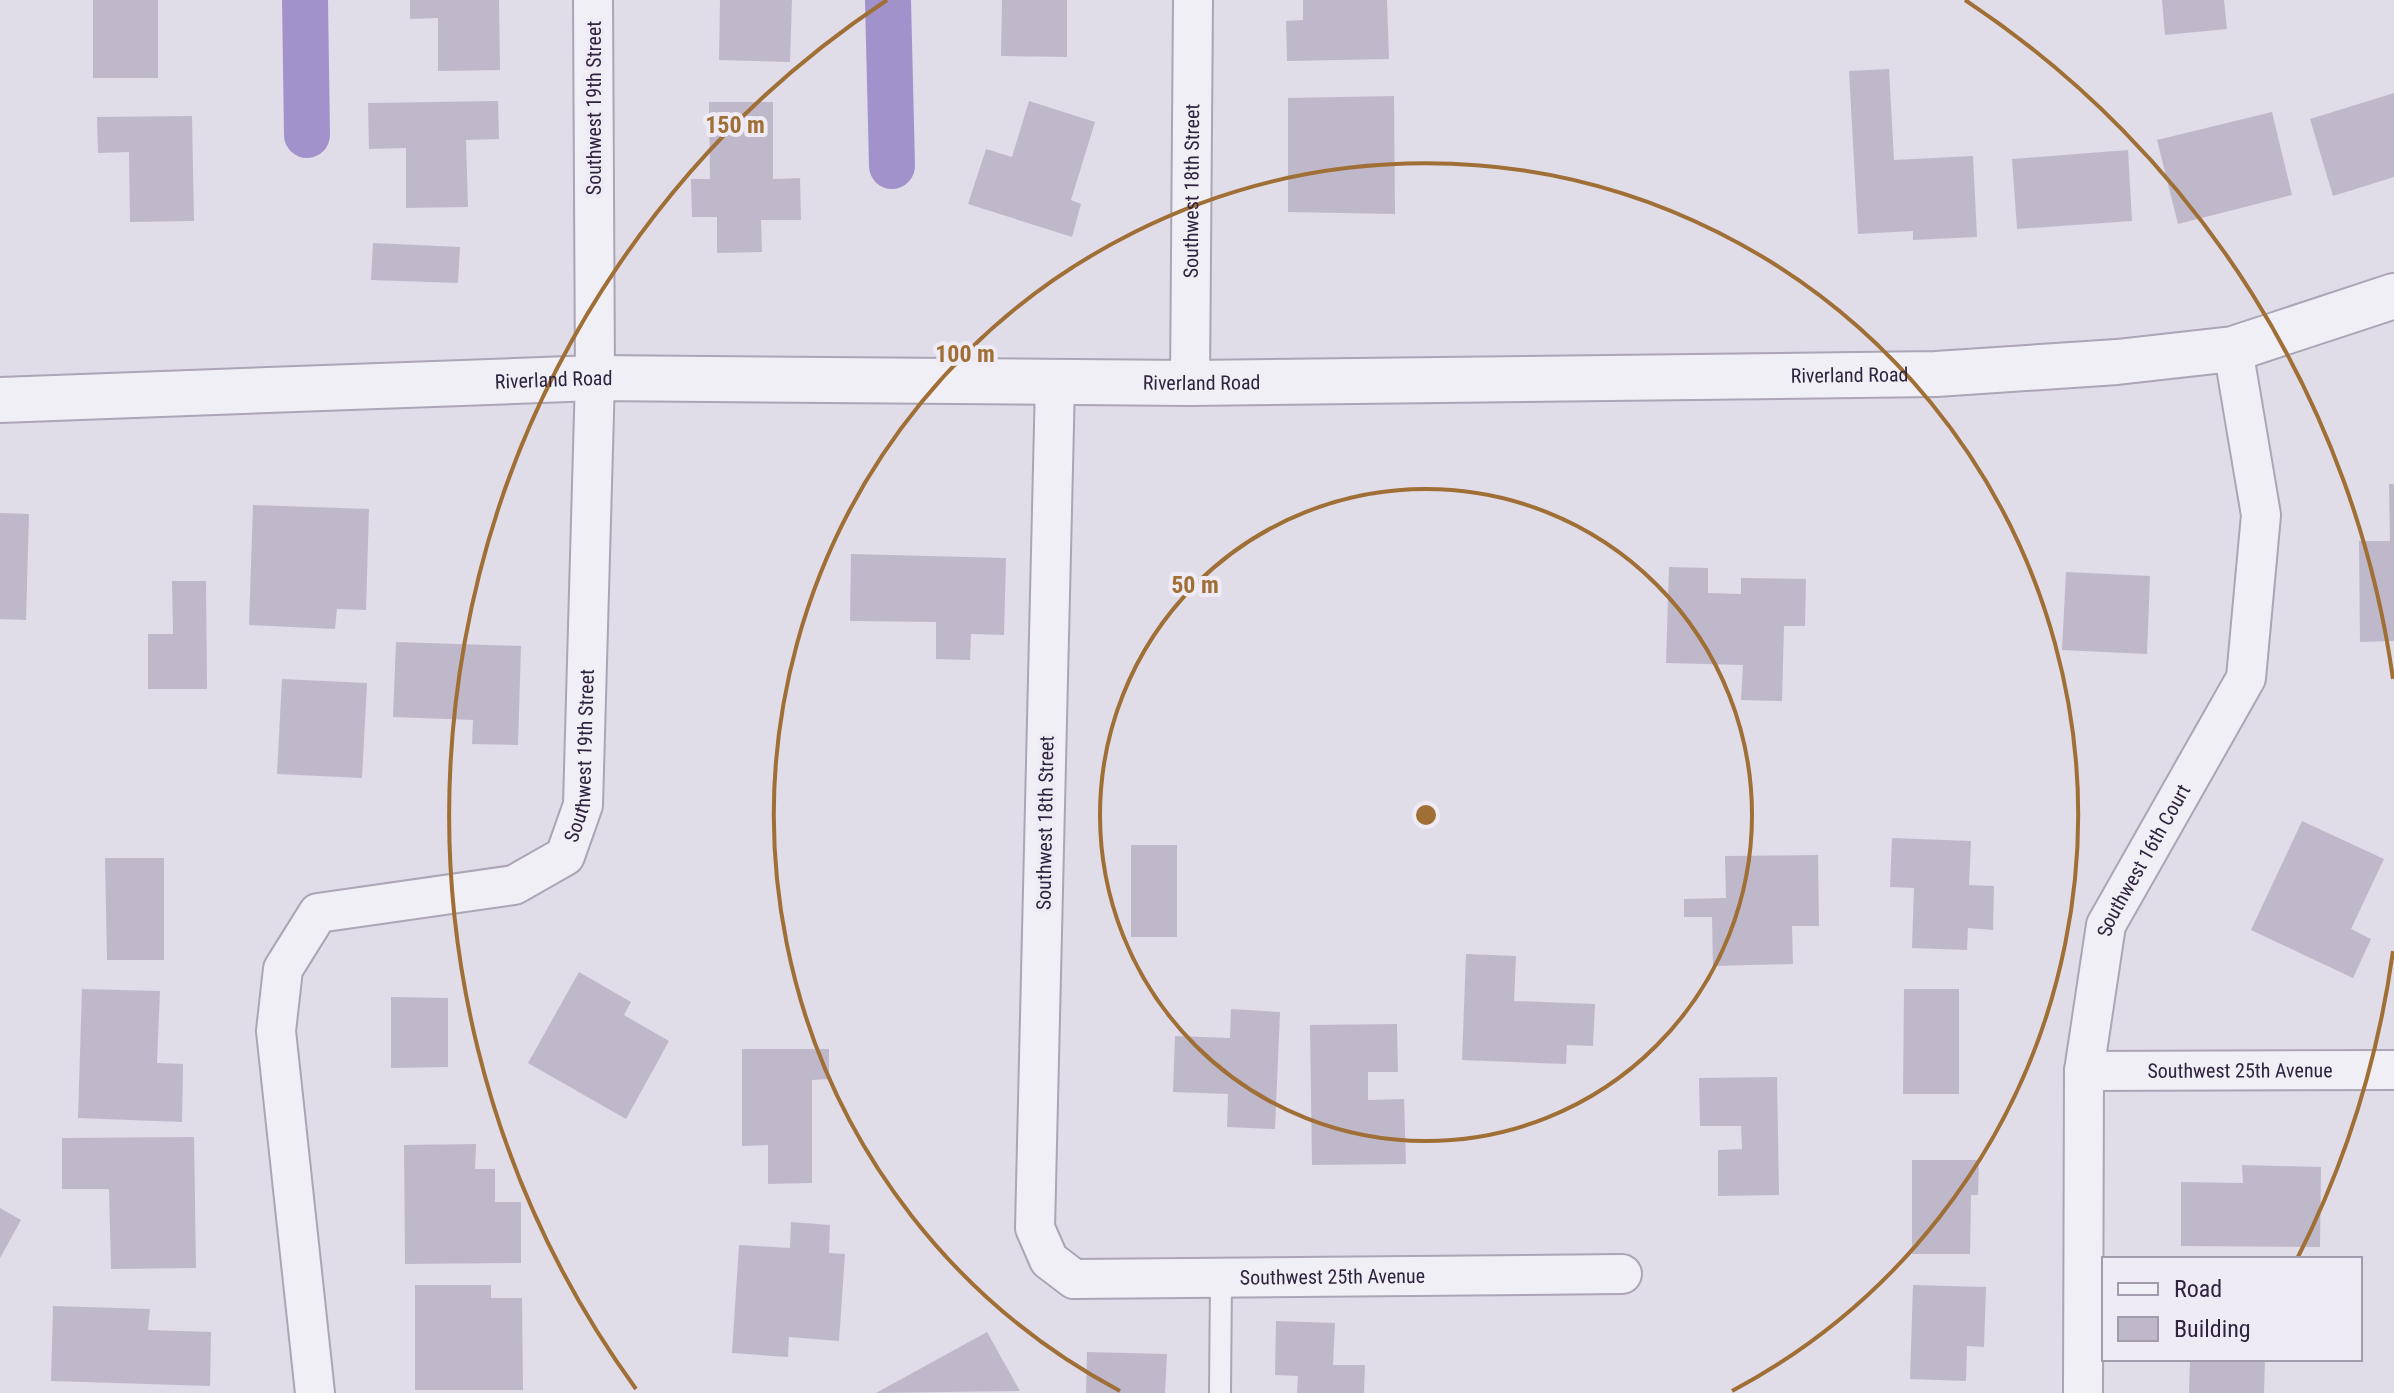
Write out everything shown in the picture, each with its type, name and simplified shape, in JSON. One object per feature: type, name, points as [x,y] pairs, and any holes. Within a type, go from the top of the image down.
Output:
[{"type":"street","name":"Southwest 19th Street","points":[[315,1393],[276,1031],[283,969],[318,913],[514,885],[565,856],[583,805],[595,378],[593,0]]},
{"type":"street","name":"Southwest 18th Street","points":[[1190,383],[1193,0]]},
{"type":"street","name":"Riverland Road","points":[[0,400],[595,378],[1190,383],[1936,374],[2117,362],[2233,349],[2394,296]]},
{"type":"street","name":"Southwest 16th Court","points":[[2083,1393],[2084,1071],[2106,925],[2246,678],[2261,515],[2233,349]]},
{"type":"street","name":"Southwest 18th Street","points":[[1049,1260],[1035,1228],[1055,383]]},
{"type":"street","name":"Southwest 25th Avenue","points":[[2084,1071],[2394,1070]]},
{"type":"street","name":"Southwest 25th Avenue","points":[[1049,1260],[1074,1279],[1622,1274]]},
{"type":"lane","points":[[1220,1393],[1221,1278]]},
{"type":"building","points":[[93,0],[158,0],[158,78],[93,78]]},
{"type":"building","points":[[410,0],[499,0],[500,70],[438,71],[438,18],[410,19]]},
{"type":"building","points":[[720,0],[792,0],[790,62],[719,60]]},
{"type":"building","points":[[1002,0],[1067,0],[1067,57],[1001,56]]},
{"type":"building","points":[[1303,0],[1387,0],[1389,59],[1287,61],[1286,21],[1303,20]]},
{"type":"building","points":[[2162,0],[2224,0],[2227,29],[2165,35]]},
{"type":"building","points":[[1889,69],[1894,160],[1973,156],[1977,237],[1913,240],[1913,231],[1858,234],[1849,71]]},
{"type":"building","points":[[2394,93],[2394,177],[2333,196],[2310,119]]},
{"type":"building","points":[[1394,96],[1395,214],[1288,212],[1288,98]]},
{"type":"building","points":[[498,101],[499,139],[466,140],[468,207],[406,208],[406,148],[369,149],[368,103]]},
{"type":"building","points":[[1029,101],[1095,122],[1071,200],[1081,204],[1072,237],[968,204],[986,149],[1012,157]]},
{"type":"building","points":[[709,102],[773,102],[773,179],[800,178],[801,220],[761,220],[762,252],[717,253],[717,217],[692,217],[691,179],[710,179]]},
{"type":"building","points":[[2272,112],[2292,195],[2178,224],[2157,140]]},
{"type":"building","points":[[192,116],[194,221],[130,222],[129,152],[98,153],[97,117]]},
{"type":"building","points":[[2128,150],[2132,221],[2017,229],[2012,159]]},
{"type":"building","points":[[373,243],[460,247],[458,283],[371,280]]},
{"type":"building","points":[[2389,484],[2394,484],[2394,641],[2360,642],[2359,541],[2390,541]]},
{"type":"building","points":[[253,505],[369,509],[366,610],[337,609],[335,629],[249,625]]},
{"type":"building","points":[[0,513],[29,514],[26,620],[0,619]]},
{"type":"building","points":[[851,554],[1006,558],[1004,635],[971,634],[970,660],[936,659],[936,622],[850,621]]},
{"type":"building","points":[[1669,567],[1708,568],[1708,593],[1741,594],[1741,578],[1806,579],[1805,626],[1784,626],[1782,701],[1741,700],[1743,665],[1666,663]]},
{"type":"building","points":[[2066,572],[2150,576],[2147,654],[2062,650]]},
{"type":"building","points":[[172,581],[206,581],[207,689],[148,689],[148,634],[173,634]]},
{"type":"building","points":[[396,642],[521,646],[518,745],[472,744],[473,720],[393,717]]},
{"type":"building","points":[[282,679],[367,683],[362,778],[277,774]]},
{"type":"building","points":[[2302,821],[2384,859],[2351,929],[2371,939],[2353,978],[2251,930]]},
{"type":"building","points":[[1892,838],[1971,841],[1969,885],[1994,886],[1993,930],[1968,928],[1967,950],[1912,948],[1914,888],[1890,887]]},
{"type":"building","points":[[1131,845],[1177,845],[1177,937],[1131,937]]},
{"type":"building","points":[[1818,855],[1819,926],[1792,926],[1793,964],[1713,966],[1712,917],[1684,917],[1684,899],[1726,898],[1725,856]]},
{"type":"building","points":[[105,858],[164,858],[164,960],[107,960]]},
{"type":"building","points":[[1466,954],[1516,956],[1514,1001],[1595,1004],[1593,1046],[1567,1045],[1566,1064],[1462,1060]]},
{"type":"building","points":[[579,972],[631,1002],[624,1015],[669,1041],[626,1119],[528,1063]]},
{"type":"building","points":[[82,989],[160,991],[157,1063],[183,1064],[182,1122],[78,1118]]},
{"type":"building","points":[[1904,989],[1959,989],[1959,1094],[1903,1094]]},
{"type":"building","points":[[391,997],[448,998],[448,1067],[391,1068]]},
{"type":"building","points":[[1231,1009],[1280,1012],[1275,1129],[1227,1127],[1228,1094],[1173,1092],[1175,1036],[1230,1038]]},
{"type":"building","points":[[1397,1024],[1398,1072],[1368,1072],[1368,1100],[1404,1099],[1406,1164],[1312,1165],[1310,1025]]},
{"type":"building","points":[[742,1049],[829,1049],[829,1079],[812,1080],[812,1183],[768,1184],[768,1145],[742,1146]]},
{"type":"building","points":[[1777,1077],[1779,1195],[1718,1196],[1718,1150],[1742,1149],[1741,1126],[1700,1126],[1699,1078]]},
{"type":"building","points":[[194,1137],[196,1268],[111,1269],[109,1189],[62,1189],[62,1138]]},
{"type":"building","points":[[476,1144],[475,1169],[495,1169],[495,1202],[521,1202],[521,1263],[405,1264],[404,1145]]},
{"type":"building","points":[[1912,1160],[1979,1160],[1978,1195],[1971,1195],[1970,1254],[1912,1254]]},
{"type":"building","points":[[2242,1165],[2321,1167],[2320,1247],[2181,1246],[2181,1182],[2243,1183]]},
{"type":"building","points":[[0,1208],[21,1220],[0,1258]]},
{"type":"building","points":[[791,1222],[830,1225],[829,1253],[845,1254],[839,1341],[789,1337],[788,1357],[732,1353],[739,1245],[790,1248]]},
{"type":"building","points":[[415,1285],[491,1285],[491,1298],[522,1298],[523,1390],[415,1390]]},
{"type":"building","points":[[1913,1285],[1986,1287],[1984,1347],[1967,1346],[1966,1381],[1910,1379]]},
{"type":"building","points":[[53,1306],[150,1309],[148,1330],[211,1332],[210,1386],[51,1381]]},
{"type":"building","points":[[1276,1321],[1335,1323],[1333,1365],[1365,1365],[1364,1393],[1297,1393],[1298,1376],[1275,1375]]},
{"type":"building","points":[[987,1332],[1020,1391],[876,1393]]},
{"type":"building","points":[[1087,1352],[1167,1354],[1165,1393],[1086,1393]]},
{"type":"building","points":[[2190,1361],[2265,1361],[2264,1393],[2189,1393]]},
{"type":"waterway","points":[[305,0],[307,135]]},
{"type":"waterway","points":[[888,0],[892,166]]}]
